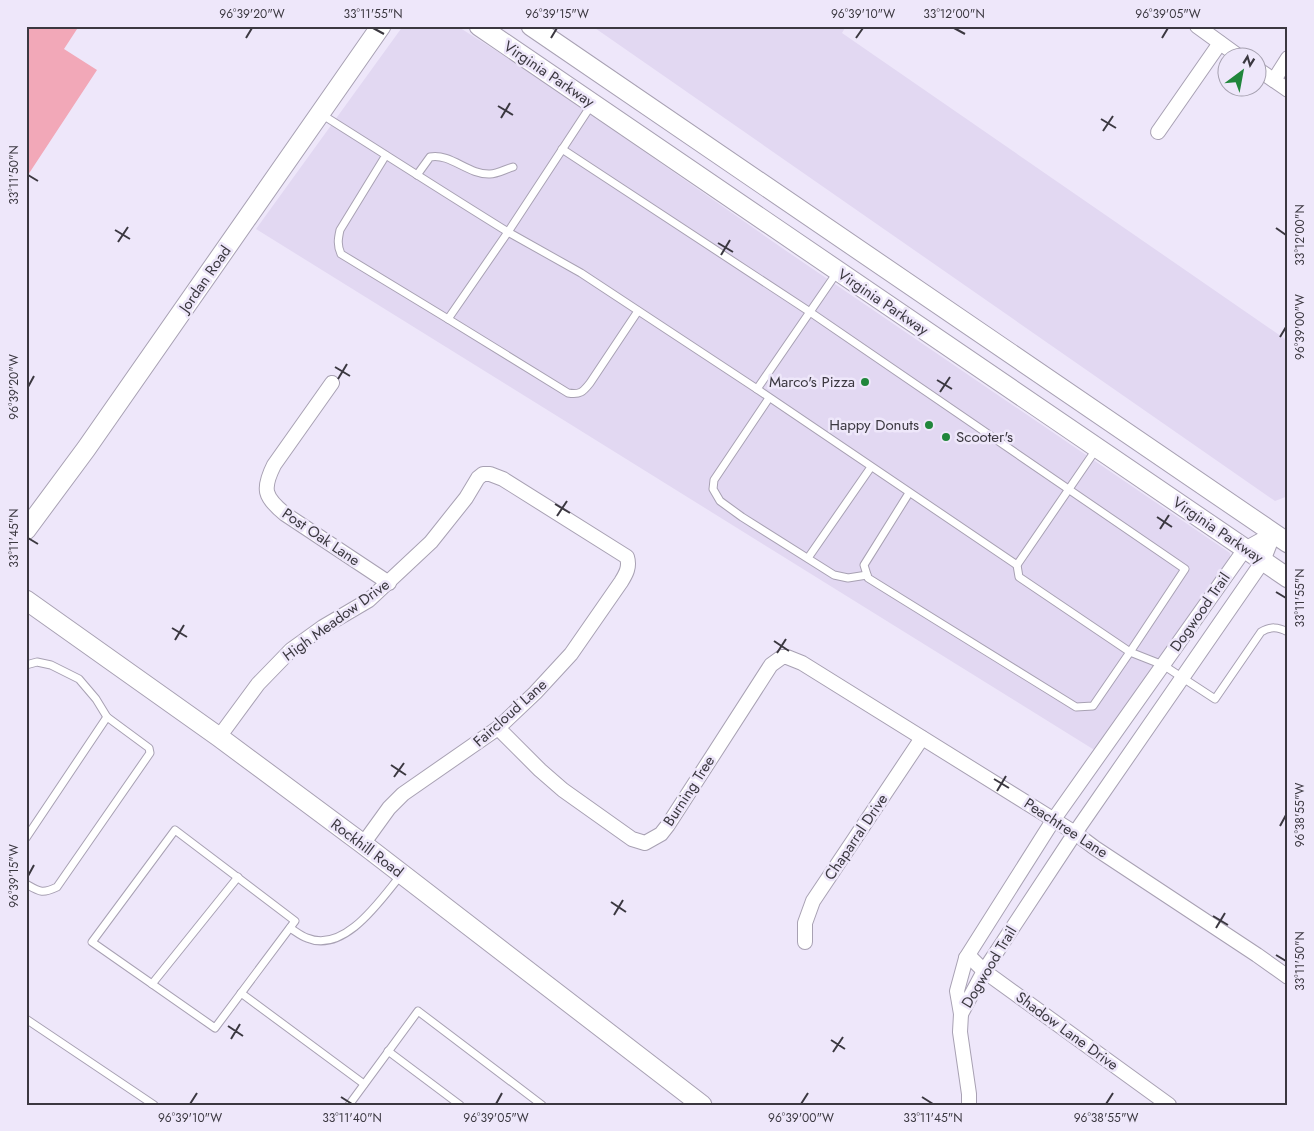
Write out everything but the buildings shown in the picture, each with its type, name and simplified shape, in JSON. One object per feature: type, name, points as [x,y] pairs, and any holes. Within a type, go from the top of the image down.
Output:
[{"type":"main road","name":"Jordan Road","points":[[26,530],[86,449],[381,26]]},
{"type":"main road","name":"Virginia Parkway","points":[[478,26],[1288,578]]},
{"type":"main road","name":"Virginia Parkway","points":[[531,26],[1281,538]]},
{"type":"main road","points":[[838,271],[855,247]]},
{"type":"main road","name":"Rockhill Road","points":[[26,600],[219,737],[363,844],[702,1105]]},
{"type":"street","points":[[1197,26],[1227,48]]},
{"type":"street","points":[[1158,132],[1220,43]]},
{"type":"street","points":[[1274,80],[1288,58]]},
{"type":"street","points":[[1266,75],[1288,90]]},
{"type":"street","name":"Post Oak Lane","points":[[332,383],[274,465],[266,485],[268,497],[272,504],[285,514],[389,582]]},
{"type":"street","name":"High Meadow Drive","points":[[219,737],[258,684],[291,650],[323,627],[356,609],[389,582],[431,542],[460,506],[478,478],[483,474],[490,474],[503,479],[627,557]]},
{"type":"street","name":"Dogwood Trail","points":[[969,1105],[960,1032],[961,1014],[957,991],[966,958],[1054,819],[1245,549],[1281,538]]},
{"type":"street","name":"Dogwood Trail","points":[[961,1014],[984,970],[1075,833],[1182,676],[1281,538]]},
{"type":"street","name":"Faircloud Lane","points":[[363,844],[389,808],[403,794],[498,728],[535,694],[571,654],[628,572],[629,563],[627,557]]},
{"type":"street","name":"Burning Tree","points":[[498,728],[563,790],[632,839],[645,843],[661,834],[668,825],[771,666],[782,657],[787,657]]},
{"type":"street","name":"Peachtree Lane","points":[[787,657],[810,668],[1054,819],[1288,977]]},
{"type":"street","name":"Chaparral Drive","points":[[805,942],[805,923],[813,901],[922,738]]},
{"type":"street","name":"Shadow Lane Drive","points":[[966,958],[972,960],[1169,1105]]},
{"type":"lane","points":[[448,319],[592,104]]},
{"type":"lane","points":[[320,114],[508,232],[581,273],[757,389],[1017,565]]},
{"type":"lane","points":[[562,149],[810,312],[1185,569],[1093,706],[1076,707],[868,578],[864,565],[909,493]]},
{"type":"lane","points":[[386,155],[340,230],[337,241],[341,254],[568,393],[577,395],[590,383],[638,311]]},
{"type":"lane","points":[[417,175],[430,157],[438,156],[470,171],[490,174],[513,167]]},
{"type":"lane","points":[[757,389],[838,271]]},
{"type":"lane","points":[[769,398],[714,480],[713,489],[720,501],[834,575],[848,578],[867,575]]},
{"type":"lane","points":[[1097,448],[1017,565],[1019,577],[1130,652],[1163,665],[1215,699],[1261,632],[1266,628],[1276,627],[1288,632]]},
{"type":"lane","points":[[808,558],[871,467]]},
{"type":"lane","points":[[26,665],[37,662],[51,665],[79,679],[96,699],[107,717],[149,748],[150,753],[57,887],[44,892],[38,891],[26,884]]},
{"type":"lane","points":[[26,838],[107,717]]},
{"type":"lane","points":[[175,830],[295,921],[290,928],[215,1028],[92,942],[175,830]]},
{"type":"lane","points":[[290,928],[308,939],[324,941],[346,934],[371,911],[402,874]]},
{"type":"lane","points":[[152,984],[238,877]]},
{"type":"lane","points":[[241,993],[364,1084]]},
{"type":"lane","points":[[349,1105],[418,1011],[542,1105]]},
{"type":"lane","points":[[26,1019],[154,1105]]},
{"type":"lane","points":[[388,1051],[460,1105]]},
{"type":"shaded area","points":[[26,26],[79,26],[64,49],[97,70],[26,178]]},
{"type":"shaded area","points":[[403,26],[457,26],[536,76],[785,250],[1230,553],[1230,561],[1096,751],[256,229]]},
{"type":"shaded area","points":[[592,26],[846,26],[842,33],[1288,341],[1288,496],[1275,501]]},
{"type":"place","name":"Marco's Pizza","points":[[865,382]]},
{"type":"place","name":"Happy Donuts","points":[[929,425]]},
{"type":"place","name":"Scooter's","points":[[946,437]]}]
